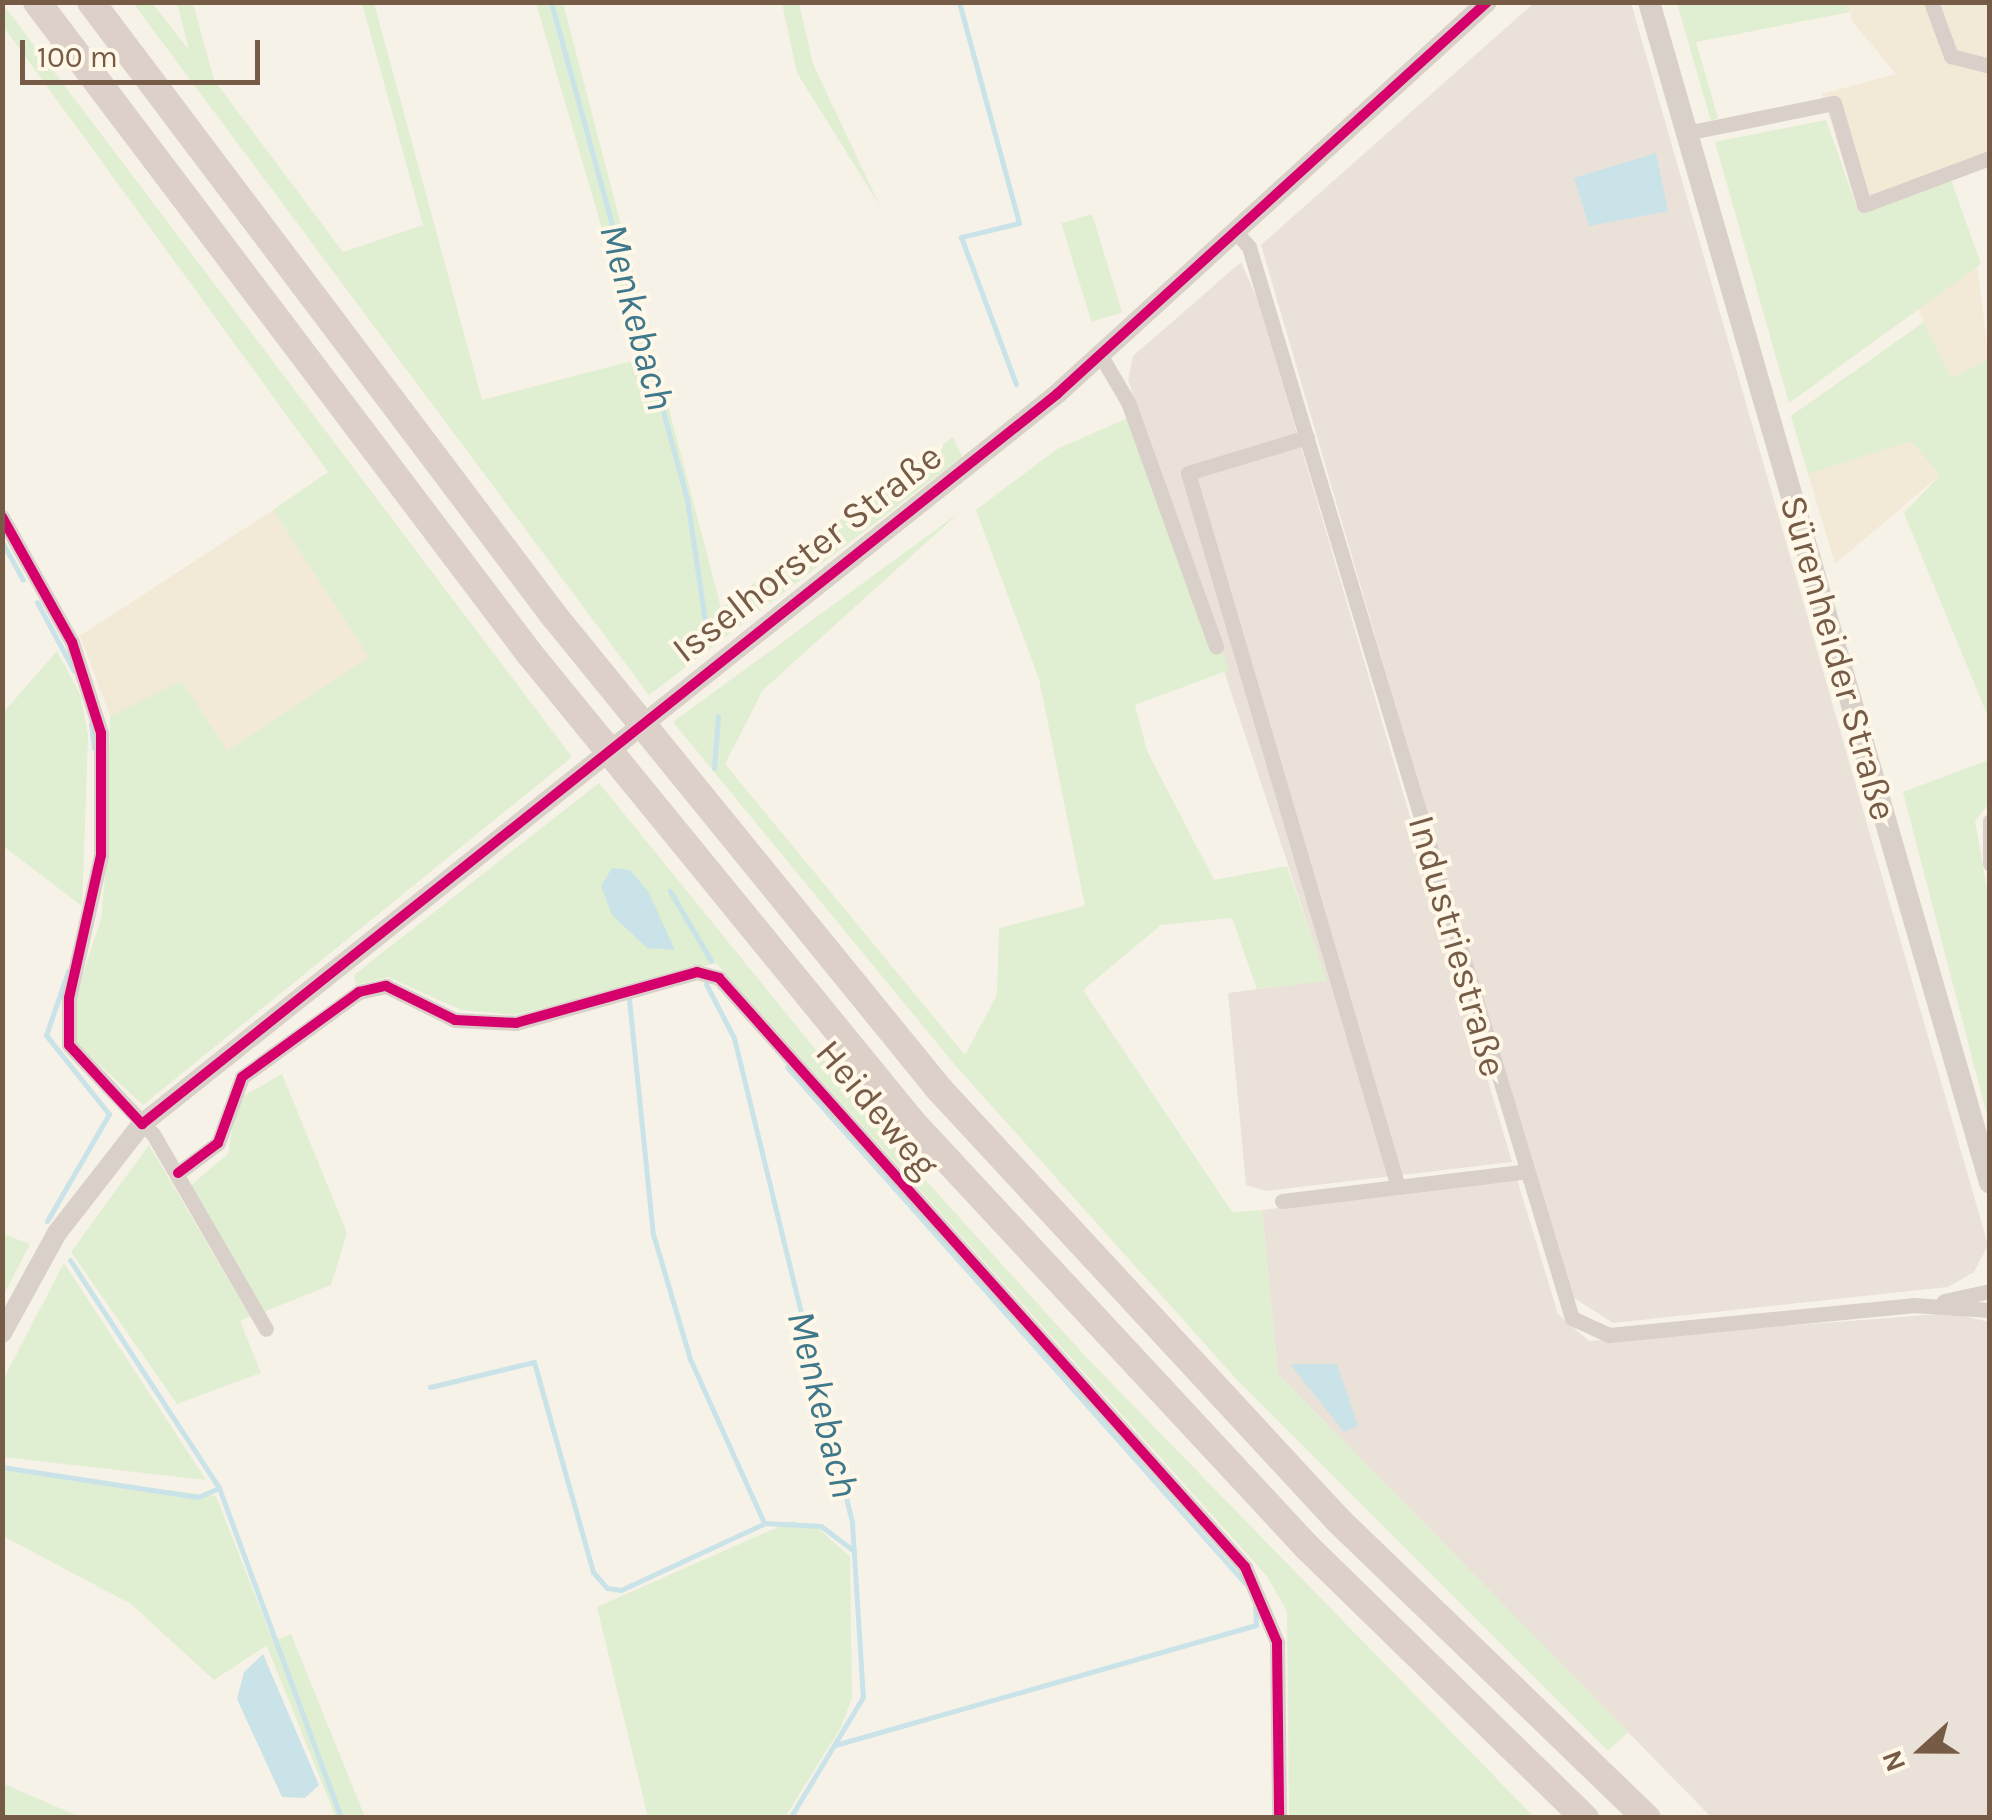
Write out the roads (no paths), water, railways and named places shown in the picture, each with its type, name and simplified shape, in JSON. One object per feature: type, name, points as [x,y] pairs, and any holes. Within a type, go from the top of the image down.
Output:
[{"type":"highway","points":[[37,2],[529,653],[913,1123],[1242,1480],[1585,1818]]},
{"type":"highway","points":[[91,2],[555,617],[940,1090],[1339,1522],[1647,1818]]},
{"type":"main road","name":"Sürenheider Straße","points":[[1649,2],[1990,1183]]},
{"type":"street","name":"Isselhorster Straße","points":[[2,1333],[67,1218],[142,1124],[1102,356],[1486,2]]},
{"type":"street","points":[[1931,2],[1952,56],[1990,66]]},
{"type":"street","points":[[1686,132],[1834,103],[1864,205],[1990,158]]},
{"type":"street","name":"Industriestraße","points":[[1236,232],[1250,247],[1563,1303],[1590,1331],[1926,1305],[1990,1291]]},
{"type":"street","points":[[1102,356],[1128,402],[1216,647]]},
{"type":"street","points":[[1307,437],[1188,473],[1398,1187]]},
{"type":"street","points":[[2,516],[72,642],[101,733],[101,855],[69,998],[69,1045],[142,1124],[178,1173],[266,1329]]},
{"type":"street","points":[[1990,821],[1990,864]]},
{"type":"street","name":"Heideweg","points":[[178,1173],[218,1143],[242,1077],[359,992],[386,986],[456,1020],[516,1022],[697,972],[719,978],[1246,1567],[1277,1642],[1279,1818]]},
{"type":"street","points":[[1282,1200],[1523,1172]]},
{"type":"street","name":"Industriestraße","points":[[1926,1305],[1990,1310]]},
{"type":"water","points":[[1656,153],[1668,211],[1589,226],[1574,178]]},
{"type":"water","points":[[612,868],[630,870],[648,891],[675,950],[647,948],[612,915],[601,886]]},
{"type":"water","points":[[1290,1364],[1337,1364],[1358,1426],[1344,1432]]},
{"type":"water","points":[[263,1654],[319,1785],[305,1798],[282,1797],[237,1699],[244,1672]]},
{"type":"waterway","name":"Menkebach","points":[[551,2],[687,499],[707,635]]},
{"type":"waterway","points":[[959,2],[1019,223],[961,237],[1016,384]]},
{"type":"waterway","points":[[2,542],[23,580]]},
{"type":"waterway","points":[[37,602],[74,671]]},
{"type":"waterway","name":"Menkebach","points":[[714,768],[718,716]]},
{"type":"waterway","points":[[91,724],[94,748]]},
{"type":"waterway","name":"Menkebach","points":[[670,891],[711,961]]},
{"type":"waterway","points":[[47,1221],[109,1114],[46,1035],[68,971]]},
{"type":"waterway","name":"Menkebach","points":[[706,984],[734,1038],[852,1523],[863,1697],[790,1818]]},
{"type":"waterway","points":[[629,999],[653,1234],[690,1359],[764,1523],[821,1526],[854,1551]]},
{"type":"waterway","points":[[787,1067],[1245,1583]]},
{"type":"waterway","points":[[70,1260],[219,1488],[341,1818]]},
{"type":"waterway","points":[[430,1387],[534,1362],[593,1572],[607,1588],[621,1590],[763,1524]]},
{"type":"waterway","points":[[2,1467],[198,1497],[219,1488]]},
{"type":"waterway","points":[[835,1745],[1256,1625],[1255,1607]]}]
